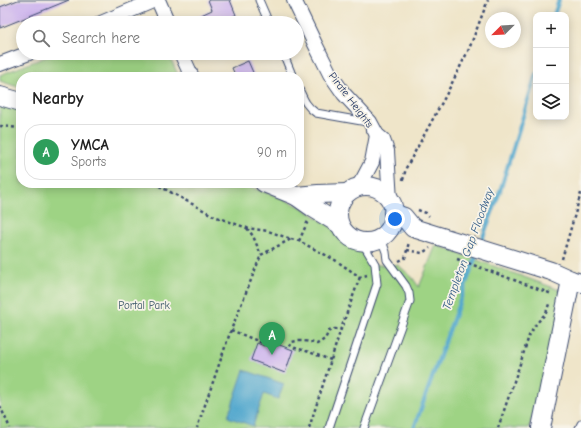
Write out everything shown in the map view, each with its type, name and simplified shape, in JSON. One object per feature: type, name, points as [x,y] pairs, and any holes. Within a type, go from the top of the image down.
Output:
[{"type":"street","points":[[118,16],[156,0],[164,16]]},
{"type":"street","name":"Pirate Heights","points":[[294,0],[302,16]]},
{"type":"street","name":"Pirate Heights","points":[[304,21],[330,74],[344,94],[370,122],[377,135],[383,140],[387,151],[392,207]]},
{"type":"street","points":[[0,64],[16,58]]},
{"type":"street","points":[[184,60],[190,72]]},
{"type":"street","points":[[0,96],[16,101]]},
{"type":"street","name":"Pirate Heights","points":[[352,190],[363,178],[372,162],[377,135]]},
{"type":"street","points":[[296,196],[352,190],[364,186],[372,187],[385,195],[392,207],[404,216],[413,228],[556,267],[576,281],[541,428]]},
{"type":"street","points":[[276,188],[296,196],[340,224]]},
{"type":"street","points":[[352,190],[342,200],[338,207],[338,216],[342,230],[351,238],[362,242],[369,242],[375,241],[383,236],[390,228],[393,221],[392,207]]},
{"type":"street","points":[[383,236],[398,235],[413,228]]},
{"type":"lane","points":[[259,0],[266,16]]},
{"type":"lane","points":[[286,60],[291,72]]},
{"type":"lane","points":[[304,100],[309,108],[316,113],[370,122]]},
{"type":"lane","points":[[364,428],[410,301],[410,293],[387,260],[383,236]]},
{"type":"lane","points":[[329,428],[377,284],[375,264],[362,242]]},
{"type":"lane","points":[[579,428],[581,424]]},
{"type":"path","points":[[0,126],[16,128]]},
{"type":"path","points":[[163,188],[214,216],[247,228],[268,230],[299,241],[335,260],[360,277],[369,275]]},
{"type":"path","points":[[556,267],[581,193]]},
{"type":"path","points":[[299,241],[309,219]]},
{"type":"path","points":[[247,228],[253,236],[261,255]]},
{"type":"path","points":[[197,428],[231,330],[261,255],[291,239]]},
{"type":"path","points":[[428,250],[434,252]]},
{"type":"path","points":[[452,258],[552,293],[546,313],[528,336],[498,428]]},
{"type":"path","points":[[309,428],[341,329],[360,277]]},
{"type":"path","points":[[331,360],[294,348],[290,345],[292,342],[298,340],[317,344],[325,339],[329,331],[341,329]]},
{"type":"path","points":[[231,330],[265,344]]},
{"type":"path","points":[[0,406],[10,428]]},
{"type":"green space","points":[[38,60],[171,60],[177,72],[16,72],[16,86],[0,81],[0,75]]},
{"type":"green space","name":"Portal Park","points":[[0,104],[16,109],[16,188],[252,188],[301,207],[334,229],[341,239],[361,250],[372,265],[398,265],[412,277],[419,287],[436,245],[568,293],[529,428],[0,428]]},
{"type":"water","points":[[244,370],[284,384],[278,399],[264,394],[253,426],[228,417]]},
{"type":"building","points":[[18,0],[69,0],[30,16],[16,16],[16,22],[0,28],[0,7]]},
{"type":"building","points":[[208,0],[230,0],[236,15],[199,16],[212,10]]},
{"type":"building","points":[[248,61],[253,72],[234,72],[232,68]]},
{"type":"building","points":[[266,340],[293,350],[285,373],[251,360],[257,343],[264,346]]},
{"type":"waterway","name":"Templeton Gap Floodway","points":[[555,12],[559,0]]},
{"type":"waterway","name":"Templeton Gap Floodway","points":[[480,245],[500,191],[533,84]]},
{"type":"waterway","name":"Templeton Gap Floodway","points":[[414,428],[477,253]]},
{"type":"place","name":"YMCA","points":[[272,355]]}]
